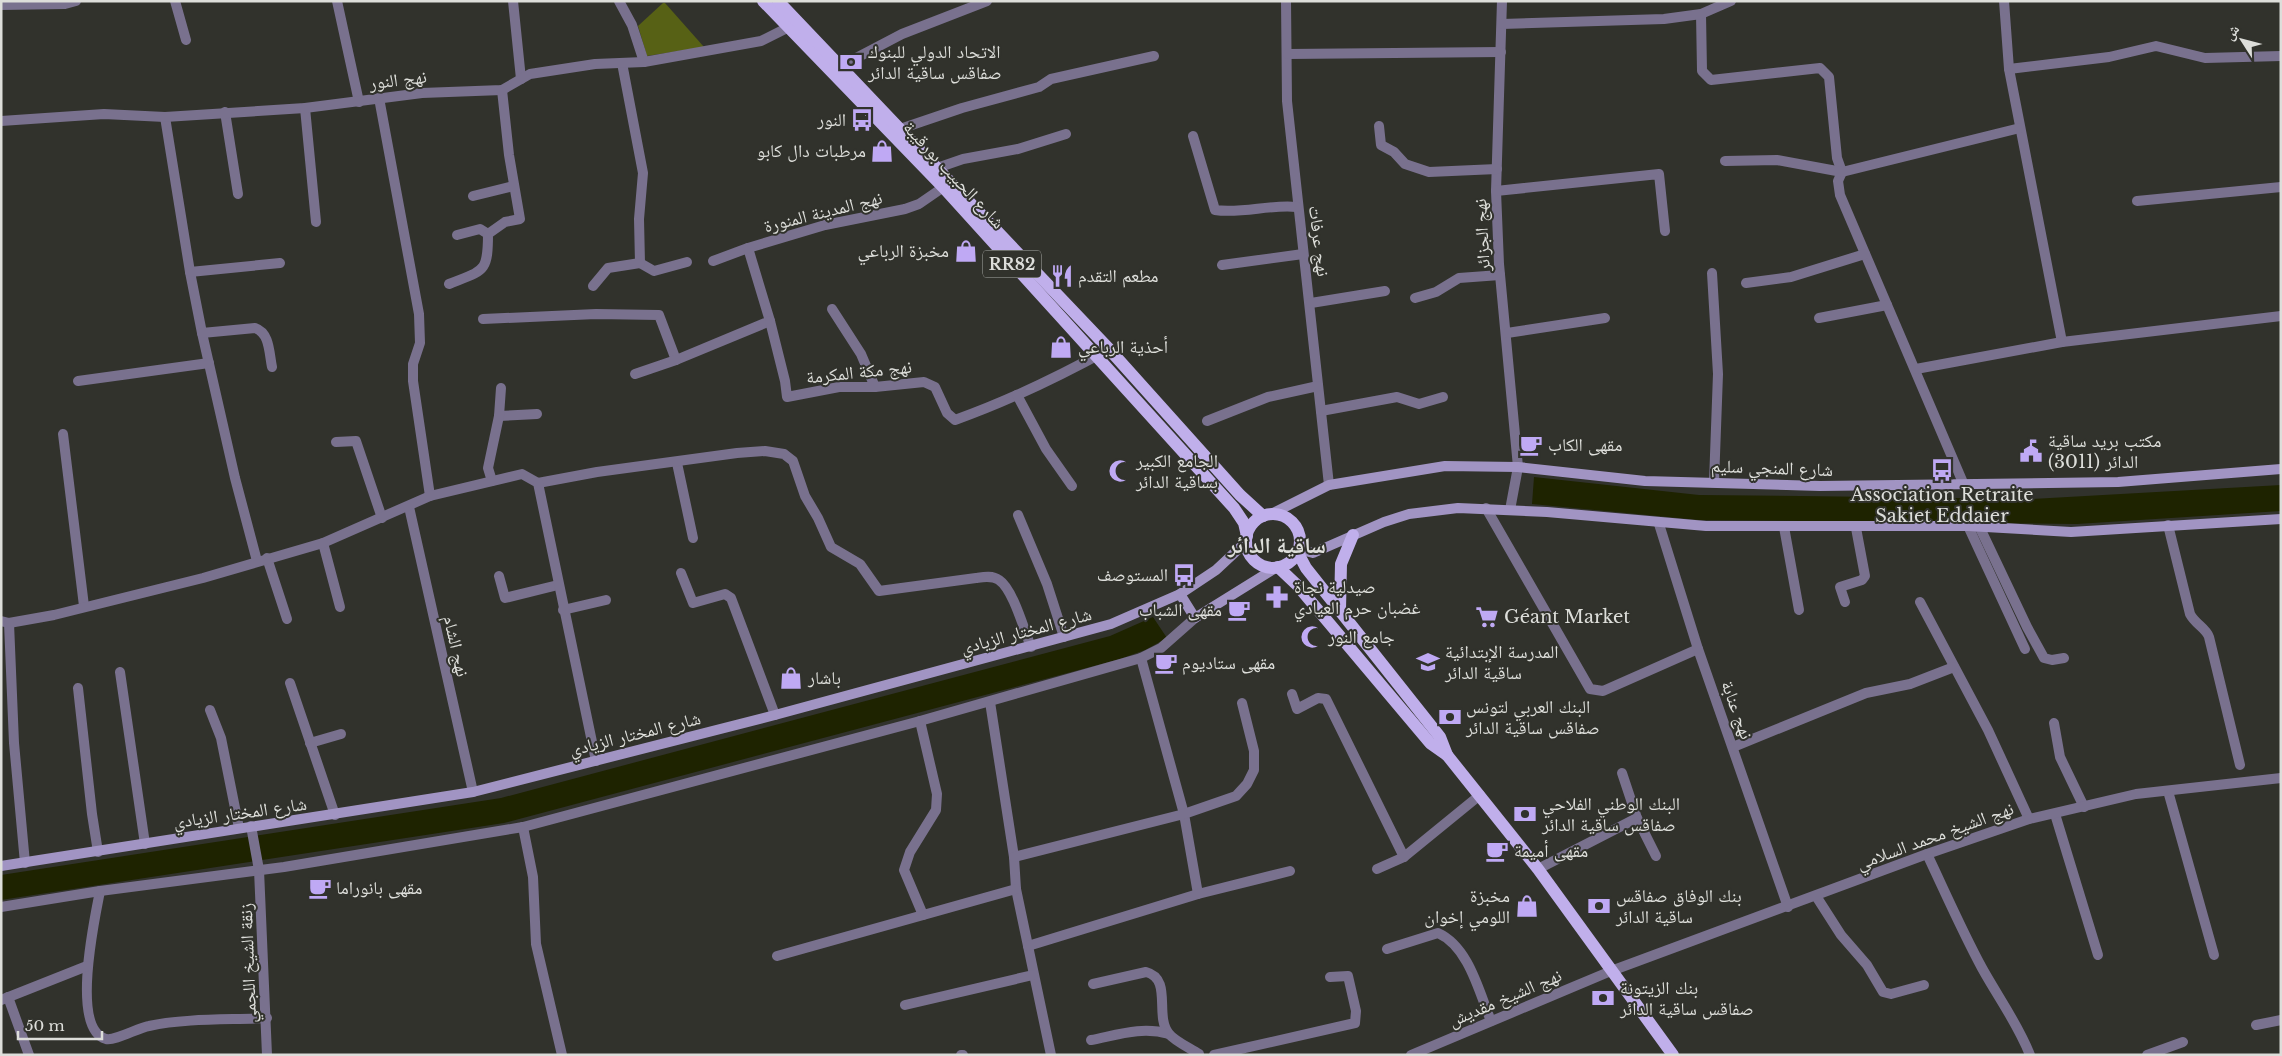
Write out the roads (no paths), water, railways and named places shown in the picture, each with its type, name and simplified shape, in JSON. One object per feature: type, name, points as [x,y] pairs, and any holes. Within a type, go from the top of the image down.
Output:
[{"type":"main road","name":"شارع الحبيب بورقيبة","points":[[763,1],[794,24],[841,66],[937,168],[947,185],[1234,508],[1244,523],[1250,554],[1258,563],[1278,567],[1297,585],[1430,743],[1448,755]]},
{"type":"main road","name":"شارع الحبيب بورقيبة","points":[[778,1],[794,24],[947,185],[1110,349],[1240,495],[1267,515],[1284,516],[1294,524],[1299,536],[1298,550],[1306,568],[1440,737],[1448,755],[1538,869],[1673,1055]]},
{"type":"main road","name":"شارع المنجي سليم","points":[[1267,515],[1329,485],[1445,466],[1518,467],[1645,480],[1820,486],[2118,482],[2281,469]]},
{"type":"main road","points":[[1180,594],[1195,618],[1278,567],[1290,562],[1298,550],[1313,553],[1353,535],[1409,514],[1458,508],[1486,508],[1658,524],[1856,528],[1968,526],[2070,532],[2281,519]]},
{"type":"main road","points":[[1247,539],[1254,522],[1267,515]]},
{"type":"main road","points":[[1340,609],[1341,564],[1353,535]]},
{"type":"main road","name":"شارع المختار الزيادي","points":[[1,866],[473,792],[775,715],[1111,624],[1180,594],[1216,570],[1247,539]]},
{"type":"street","points":[[1,5],[65,4],[76,1]]},
{"type":"street","points":[[175,1],[186,40]]},
{"type":"street","points":[[337,1],[359,102]]},
{"type":"street","points":[[513,1],[521,79]]},
{"type":"street","points":[[619,1],[632,26],[644,62]]},
{"type":"street","points":[[841,66],[902,34],[987,1]]},
{"type":"street","name":"نهج عرفات","points":[[1286,1],[1287,101],[1295,161],[1297,207],[1311,303],[1329,485]]},
{"type":"street","name":"نهج الجزائر","points":[[1502,1],[1496,191],[1500,275],[1507,333],[1518,467],[1510,510]]},
{"type":"street","points":[[1502,24],[1664,19],[1701,14],[1731,1]]},
{"type":"street","points":[[2004,1],[2009,69],[2062,342]]},
{"type":"street","points":[[1701,14],[1702,70],[1711,80],[1820,68],[1829,77],[1837,158],[1842,172],[1838,182],[1840,195],[1964,485]]},
{"type":"street","name":"نهج النور","points":[[1,121],[104,114],[165,118],[225,112],[305,108],[422,93],[502,90],[530,74],[595,64],[644,62],[761,41],[794,24]]},
{"type":"street","points":[[2009,69],[2109,57],[2156,46],[2204,58],[2281,56]]},
{"type":"street","points":[[1288,54],[1501,52]]},
{"type":"street","points":[[900,129],[962,108],[1039,87],[1052,79],[1154,56]]},
{"type":"street","points":[[622,63],[643,173],[639,219],[640,263]]},
{"type":"street","points":[[488,234],[505,222],[520,219],[502,90]]},
{"type":"street","points":[[379,98],[419,314],[420,343],[413,364],[412,381],[430,496]]},
{"type":"street","points":[[305,108],[316,222]]},
{"type":"street","points":[[225,112],[238,194]]},
{"type":"street","points":[[165,118],[202,333],[235,478],[257,561]]},
{"type":"street","points":[[1379,126],[1381,145],[1394,152],[1405,164],[1429,172],[1497,169]]},
{"type":"street","points":[[1725,161],[1777,160],[1842,172],[2020,128]]},
{"type":"street","points":[[937,168],[963,159],[1018,149],[1066,134]]},
{"type":"street","points":[[1193,136],[1215,210],[1226,212],[1287,206],[1297,207]]},
{"type":"street","points":[[1496,191],[1659,174],[1665,231]]},
{"type":"street","name":"نهج المدينة المنورة","points":[[770,321],[748,248],[825,224],[919,204],[947,185]]},
{"type":"street","points":[[473,196],[514,186]]},
{"type":"street","points":[[2137,201],[2281,187]]},
{"type":"street","points":[[457,235],[480,229],[488,234]]},
{"type":"street","points":[[449,284],[481,271],[488,260],[488,234]]},
{"type":"street","points":[[713,261],[748,248]]},
{"type":"street","points":[[1222,265],[1303,254]]},
{"type":"street","points":[[1746,283],[1790,277],[1865,254]]},
{"type":"street","points":[[593,286],[608,268],[640,263],[654,271],[687,262]]},
{"type":"street","points":[[190,272],[280,264]]},
{"type":"street","points":[[1712,273],[1718,374],[1714,482]]},
{"type":"street","points":[[1415,298],[1436,292],[1458,278],[1500,275]]},
{"type":"street","points":[[1311,303],[1385,291]]},
{"type":"street","points":[[1819,318],[1887,305]]},
{"type":"street","points":[[832,310],[861,354],[876,387]]},
{"type":"street","points":[[483,319],[596,314],[659,315],[676,360]]},
{"type":"street","points":[[1916,370],[2062,342],[2281,316]]},
{"type":"street","points":[[1507,333],[1605,318]]},
{"type":"street","points":[[636,374],[676,360],[770,321]]},
{"type":"street","name":"نهج مكة المكرمة","points":[[770,321],[785,381],[787,397],[839,387],[876,387],[924,382],[935,387],[947,413],[955,420],[1072,370],[1110,349]]},
{"type":"street","points":[[202,333],[255,328],[261,330],[266,336],[272,366]]},
{"type":"street","points":[[78,381],[210,363]]},
{"type":"street","points":[[1207,421],[1268,397],[1318,386]]},
{"type":"street","points":[[492,481],[488,468],[499,416],[501,388]]},
{"type":"street","points":[[1017,395],[1046,449],[1072,486]]},
{"type":"street","points":[[1321,411],[1397,397],[1419,404],[1443,396]]},
{"type":"street","points":[[499,416],[537,414]]},
{"type":"street","points":[[63,434],[84,606]]},
{"type":"street","points":[[336,442],[356,441],[382,518]]},
{"type":"street","points":[[25,863],[5,622],[72,611],[84,606],[203,578],[323,543],[409,507],[430,496],[522,474],[538,483],[597,472],[677,463],[737,453],[765,451],[784,454],[793,461],[805,496],[818,518],[831,547],[860,564],[879,591],[976,578],[990,577],[999,580],[1008,592],[1031,647]]},
{"type":"street","points":[[677,463],[693,538]]},
{"type":"street","points":[[538,483],[596,761]]},
{"type":"street","name":"نهج الشام","points":[[409,507],[473,792]]},
{"type":"street","points":[[1486,508],[1590,689],[1603,691],[1698,649]]},
{"type":"street","points":[[1018,514],[1047,584],[1064,637]]},
{"type":"street","name":"نهج عنابة","points":[[1658,524],[1698,649],[1788,907]]},
{"type":"street","points":[[2168,525],[2190,614],[2194,622],[2204,629],[2209,637],[2240,765]]},
{"type":"street","points":[[1968,526],[2025,649]]},
{"type":"street","points":[[1784,527],[1799,610]]},
{"type":"street","points":[[1845,602],[1840,588],[1862,580],[1866,576],[1856,528]]},
{"type":"street","points":[[1980,528],[2027,627],[2044,658],[2052,660],[2064,658]]},
{"type":"street","points":[[323,543],[340,607]]},
{"type":"street","points":[[267,558],[288,619]]},
{"type":"street","points":[[681,573],[693,603],[725,594],[730,598],[775,715]]},
{"type":"street","points":[[499,576],[505,598],[558,585]]},
{"type":"street","points":[[563,610],[606,600]]},
{"type":"street","points":[[1920,602],[1988,730],[2029,819]]},
{"type":"street","points":[[1,907],[438,843],[523,827],[920,722],[1141,658],[1161,648],[1195,618]]},
{"type":"street","points":[[1141,658],[1184,814],[1198,894]]},
{"type":"street","points":[[1733,747],[1866,693],[1910,684],[1954,667]]},
{"type":"street","points":[[120,672],[144,844]]},
{"type":"street","points":[[290,683],[334,815]]},
{"type":"street","points":[[78,688],[98,852]]},
{"type":"street","points":[[1292,694],[1297,709],[1318,698],[1326,699],[1404,858]]},
{"type":"street","points":[[990,702],[1014,857],[1016,889],[1051,1055]]},
{"type":"street","points":[[1014,857],[1184,814],[1236,796],[1247,784],[1254,770],[1254,751],[1242,703]]},
{"type":"street","points":[[210,710],[221,738],[239,828]]},
{"type":"street","points":[[920,722],[938,803],[936,810],[910,852],[904,870],[923,915]]},
{"type":"street","points":[[2054,723],[2060,757],[2084,807]]},
{"type":"street","points":[[310,743],[341,734]]},
{"type":"street","points":[[1622,773],[1637,818],[1656,856]]},
{"type":"street","name":"نهج الشيخ محمد السلامي","points":[[1611,971],[1927,854],[2029,819],[2136,794],[2281,778]]},
{"type":"street","points":[[2168,791],[2214,955]]},
{"type":"street","points":[[1376,869],[1404,858],[1480,795]]},
{"type":"street","points":[[2055,814],[2098,955]]},
{"type":"street","points":[[1538,869],[1637,818]]},
{"type":"street","name":"زنقة الشيخ اللجمي","points":[[251,826],[259,870],[267,1018],[267,1055]]},
{"type":"street","points":[[523,827],[533,877],[536,944],[562,1055]]},
{"type":"street","points":[[1927,854],[1981,966],[2005,1009],[2019,1027],[2030,1055]]},
{"type":"street","points":[[1028,946],[1198,894],[1290,871]]},
{"type":"street","points":[[777,956],[1016,889]]},
{"type":"street","points":[[100,891],[87,966],[88,1010],[99,1035],[106,1039],[114,1039],[135,1030],[173,1022],[267,1018]]},
{"type":"street","points":[[1816,896],[1841,935],[1867,965],[1883,992],[1891,994],[1924,985]]},
{"type":"street","points":[[1387,949],[1438,933],[1450,938],[1466,961],[1491,1021]]},
{"type":"street","points":[[29,1055],[4,998],[87,966]]},
{"type":"street","name":"نهج الشيخ مقديش","points":[[1410,1055],[1611,971]]},
{"type":"street","points":[[1093,984],[1146,972],[1154,974],[1159,980],[1164,1021],[1169,1034]]},
{"type":"street","points":[[905,1006],[1033,975]]},
{"type":"street","points":[[1091,1040],[1138,1030],[1156,1030],[1169,1034],[1199,1054],[1213,1055],[1354,1024],[1356,1011],[1348,976],[1330,977]]},
{"type":"street","points":[[2256,1025],[2281,1020]]},
{"type":"street","points":[[2147,1055],[2183,1042]]},
{"type":"place","name":"الاتحاد الدولي للبنوك صفاقس ساقية الدائر","points":[[851,62]]},
{"type":"place","name":"النور","points":[[862,120]]},
{"type":"place","name":"مرطبات دال كابو","points":[[882,151]]},
{"type":"place","name":"مخبزة الرباعي","points":[[966,251]]},
{"type":"place","name":"مطعم التقدم","points":[[1062,276]]},
{"type":"place","name":"أحذية الرباعي","points":[[1061,347]]},
{"type":"place","name":"مقهى الكاب","points":[[1531,445]]},
{"type":"place","name":"مكتب بريد ساقية الدائر (3011)","points":[[2031,451]]},
{"type":"place","name":"Association Retraite Sakiet Eddaier","points":[[1942,470]]},
{"type":"place","name":"الجامع الكبير بساقية الدائر","points":[[1120,471]]},
{"type":"place","name":"المستوصف","points":[[1184,575]]},
{"type":"place","name":"صيدلية نجاة غضبان حرم العيادي","points":[[1277,597]]},
{"type":"place","name":"مقهى الشباب","points":[[1239,610]]},
{"type":"place","name":"Géant Market","points":[[1487,617]]},
{"type":"place","name":"جامع النور","points":[[1312,637]]},
{"type":"place","name":"المدرسة الإبتدائية ساقية الدائر","points":[[1428,662]]},
{"type":"place","name":"مقهى ستاديوم","points":[[1166,663]]},
{"type":"place","name":"باشار","points":[[791,678]]},
{"type":"place","name":"البنك العربي لتونس صفاقس ساقية الدائر","points":[[1450,717]]},
{"type":"place","name":"البنك الوطني الفلاحي صفاقس ساقية الدائر","points":[[1525,814]]},
{"type":"place","name":"مقهى أميمة","points":[[1497,851]]},
{"type":"place","name":"مقهى بانوراما","points":[[320,888]]},
{"type":"place","name":"مخبزة اللومي إخوان","points":[[1527,906]]},
{"type":"place","name":"بنك الوفاق صفاقس ساقية الدائر","points":[[1599,906]]},
{"type":"place","name":"بنك الزيتونة صفاقس ساقية الدائر","points":[[1603,998]]},
{"type":"district","name":"ساقية الدائر","points":[[1277,545]]}]
